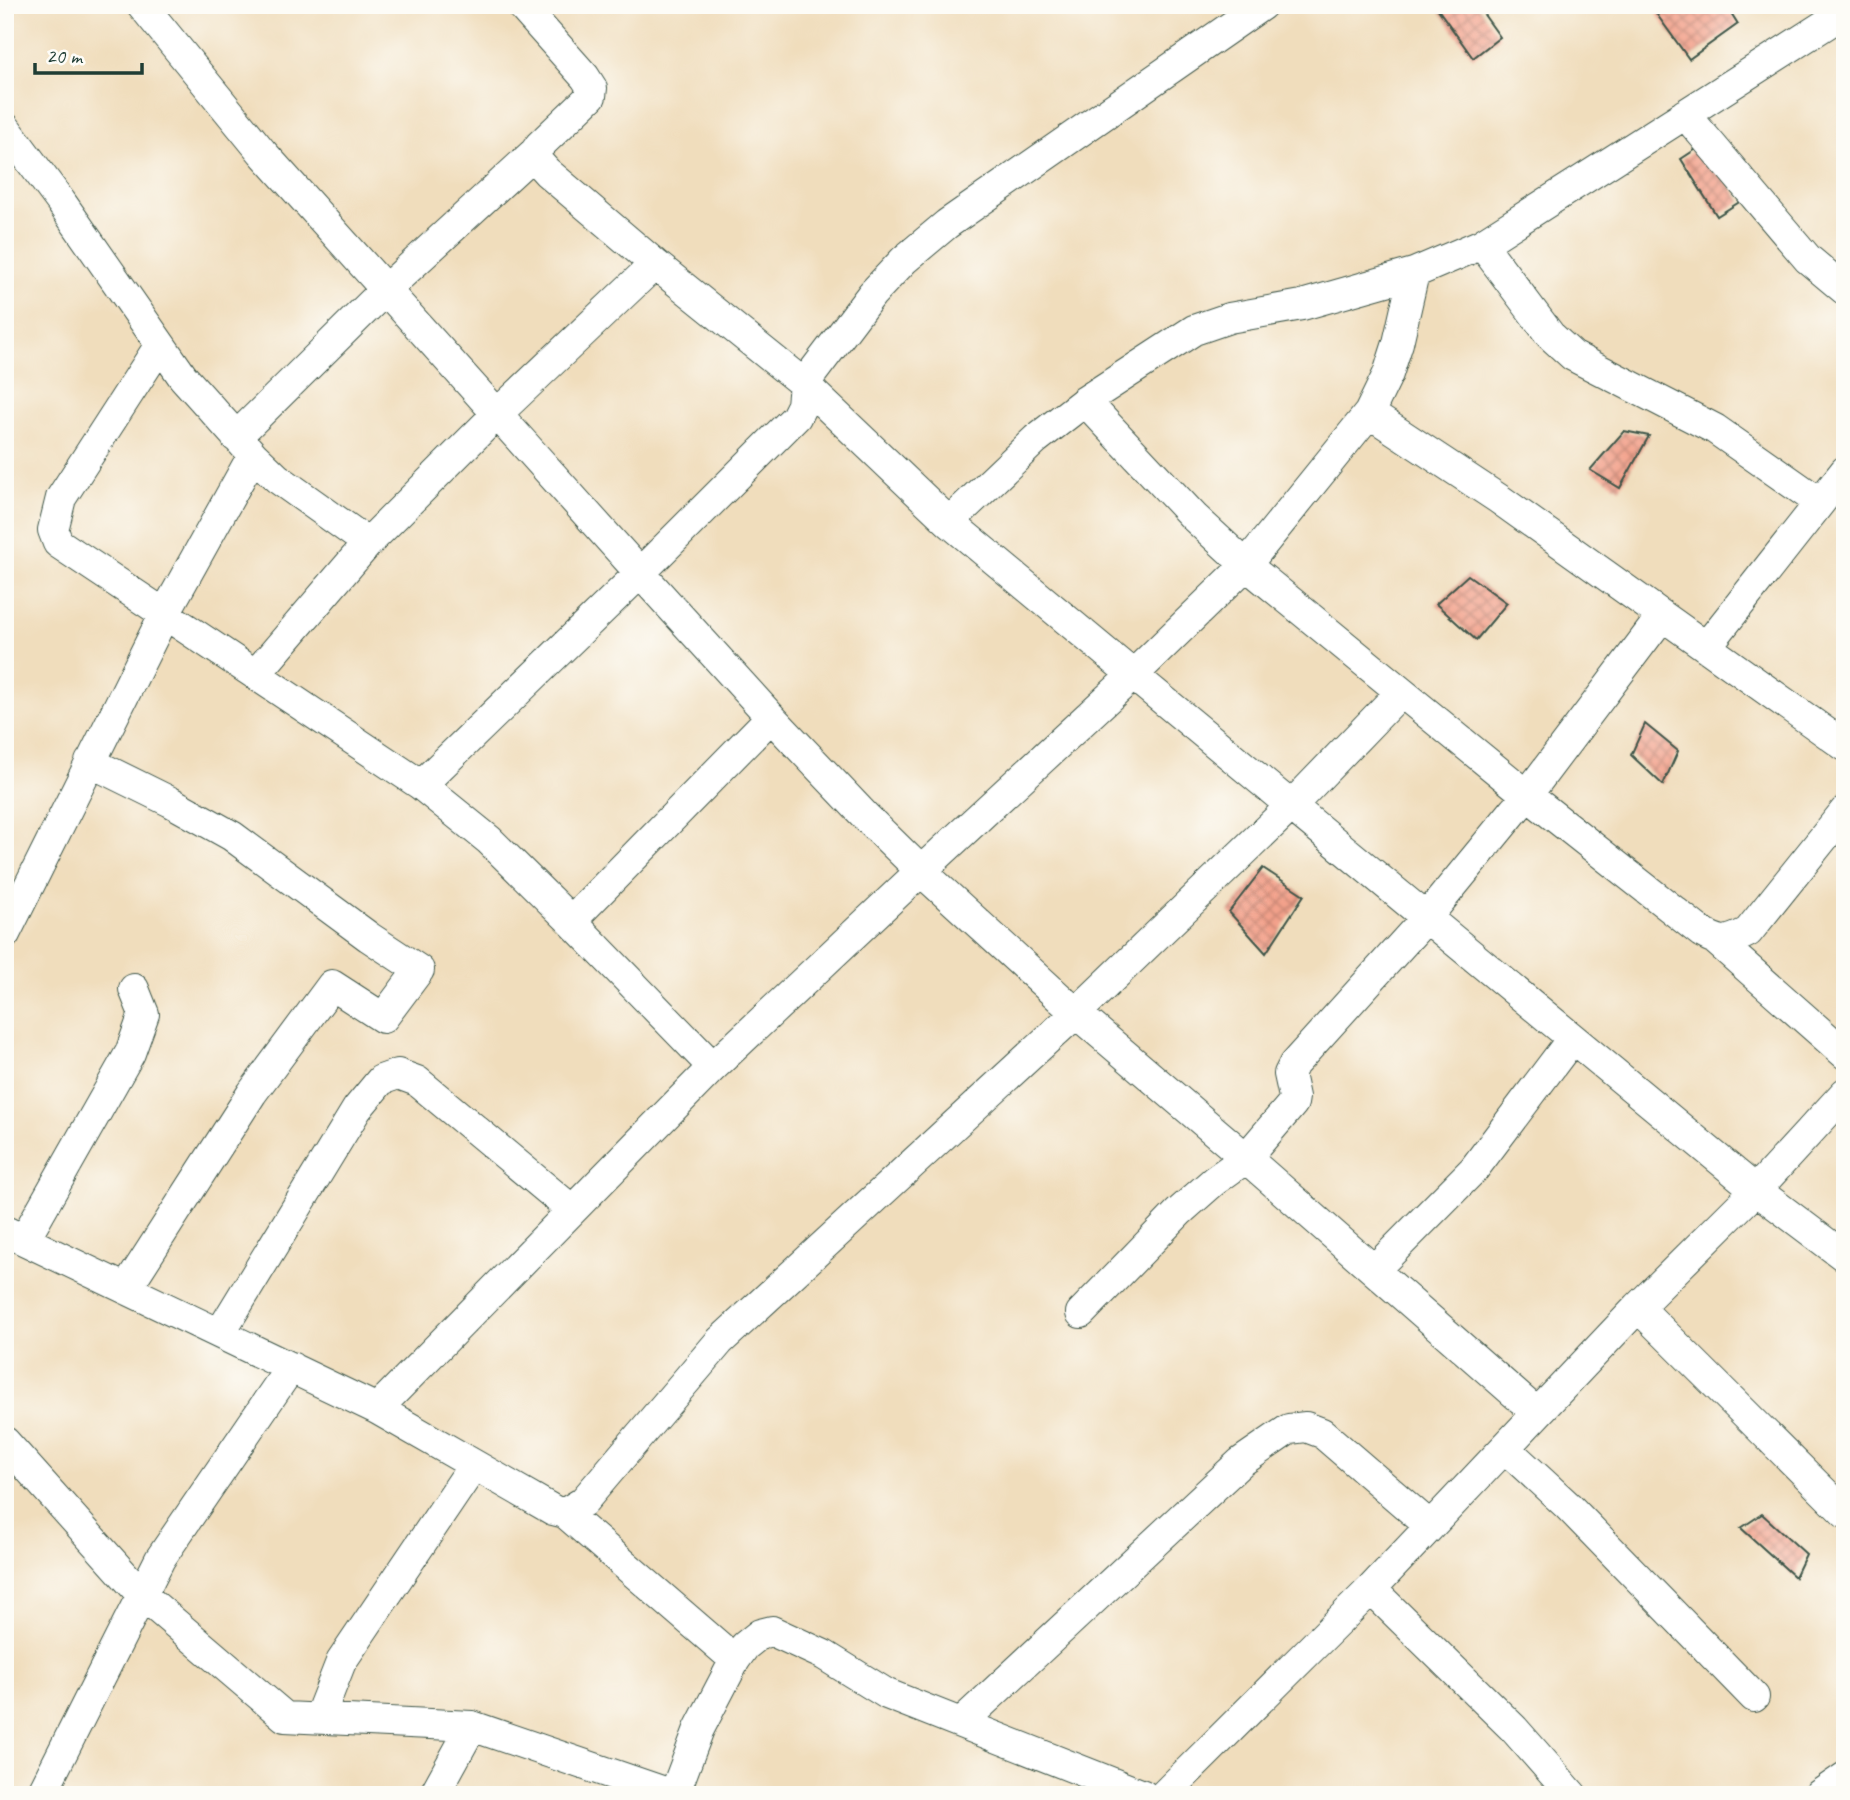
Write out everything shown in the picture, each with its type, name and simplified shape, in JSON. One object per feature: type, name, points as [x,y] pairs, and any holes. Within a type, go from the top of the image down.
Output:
[{"type":"street","points":[[142,5],[262,152],[385,290],[771,717],[867,818],[1076,1013],[1537,1413]]},
{"type":"street","points":[[421,785],[796,417],[802,405],[804,384],[872,294],[904,260],[939,232],[1262,5]]},
{"type":"street","points":[[9,916],[164,615],[245,446],[385,290],[535,152],[591,96],[592,89],[585,77],[527,7]]},
{"type":"street","points":[[949,522],[1036,439],[1085,401],[1194,330],[1228,318],[1303,305],[1414,274],[1482,244],[1845,12]]},
{"type":"street","points":[[1685,114],[1808,259],[1845,290]]},
{"type":"street","points":[[5,127],[61,202],[183,377],[277,478],[368,543]]},
{"type":"street","points":[[535,152],[537,161],[547,172],[655,264],[804,384],[949,522],[1756,1190],[1845,1257]]},
{"type":"street","points":[[1482,244],[1550,335],[1573,356],[1715,429],[1819,502]]},
{"type":"street","points":[[256,674],[368,543],[496,414],[655,264]]},
{"type":"street","points":[[377,1409],[713,1067],[1133,675],[1246,565],[1369,413],[1388,374],[1414,274]]},
{"type":"street","points":[[160,345],[61,498],[53,530],[58,543],[421,785],[489,840],[713,1067]]},
{"type":"street","points":[[1085,401],[1194,517],[1246,565],[1527,795],[1701,932],[1717,941],[1845,1055]]},
{"type":"street","points":[[1369,413],[1499,499],[1845,746]]},
{"type":"street","points":[[1706,647],[1845,471]]},
{"type":"street","points":[[1081,1313],[1179,1212],[1214,1181],[1246,1158],[1293,1103],[1289,1074],[1294,1064],[1426,918],[1527,795],[1662,615]]},
{"type":"street","points":[[565,1513],[583,1503],[720,1341],[1076,1013],[1291,806],[1401,692]]},
{"type":"street","points":[[571,921],[771,717]]},
{"type":"street","points":[[90,762],[232,836],[369,937],[419,970],[383,1018],[332,985],[252,1093],[126,1289]]},
{"type":"street","points":[[1717,941],[1733,939],[1748,932],[1845,811]]},
{"type":"street","points":[[134,989],[144,1014],[130,1053],[15,1235],[377,1409],[553,1510],[565,1513],[735,1660]]},
{"type":"street","points":[[1374,1270],[1474,1169],[1572,1039]]},
{"type":"street","points":[[220,1333],[357,1109],[381,1080],[398,1074],[417,1081],[572,1210]]},
{"type":"street","points":[[1164,1795],[1371,1589],[1639,1307],[1756,1190],[1845,1093]]},
{"type":"street","points":[[1639,1307],[1845,1513]]},
{"type":"street","points":[[41,1795],[160,1559],[291,1367]]},
{"type":"street","points":[[961,1723],[1241,1462],[1289,1429],[1306,1427],[1322,1433],[1430,1526]]},
{"type":"street","points":[[5,1442],[142,1595],[285,1717],[472,1727],[673,1795],[699,1730],[735,1660],[745,1646],[760,1634],[772,1631],[824,1655],[887,1694],[1143,1795]]},
{"type":"street","points":[[1505,1448],[1568,1506],[1754,1698]]},
{"type":"street","points":[[319,1718],[341,1662],[474,1465]]},
{"type":"street","points":[[1371,1589],[1514,1729],[1572,1795]]},
{"type":"street","points":[[434,1795],[472,1727]]},
{"type":"street","points":[[1819,1795],[1845,1777]]},
{"type":"building","points":[[1435,5],[1477,5],[1500,37],[1473,58]]},
{"type":"building","points":[[1650,5],[1726,5],[1738,24],[1689,59]]},
{"type":"building","points":[[1704,144],[1741,201],[1717,216],[1681,159]]},
{"type":"building","points":[[1624,431],[1649,436],[1620,488],[1590,470]]},
{"type":"building","points":[[1468,575],[1507,603],[1476,640],[1436,604]]},
{"type":"building","points":[[1645,724],[1678,751],[1663,785],[1631,755]]},
{"type":"building","points":[[1263,868],[1304,895],[1266,953],[1229,912]]},
{"type":"building","points":[[1762,1514],[1806,1554],[1795,1577],[1741,1528]]}]
